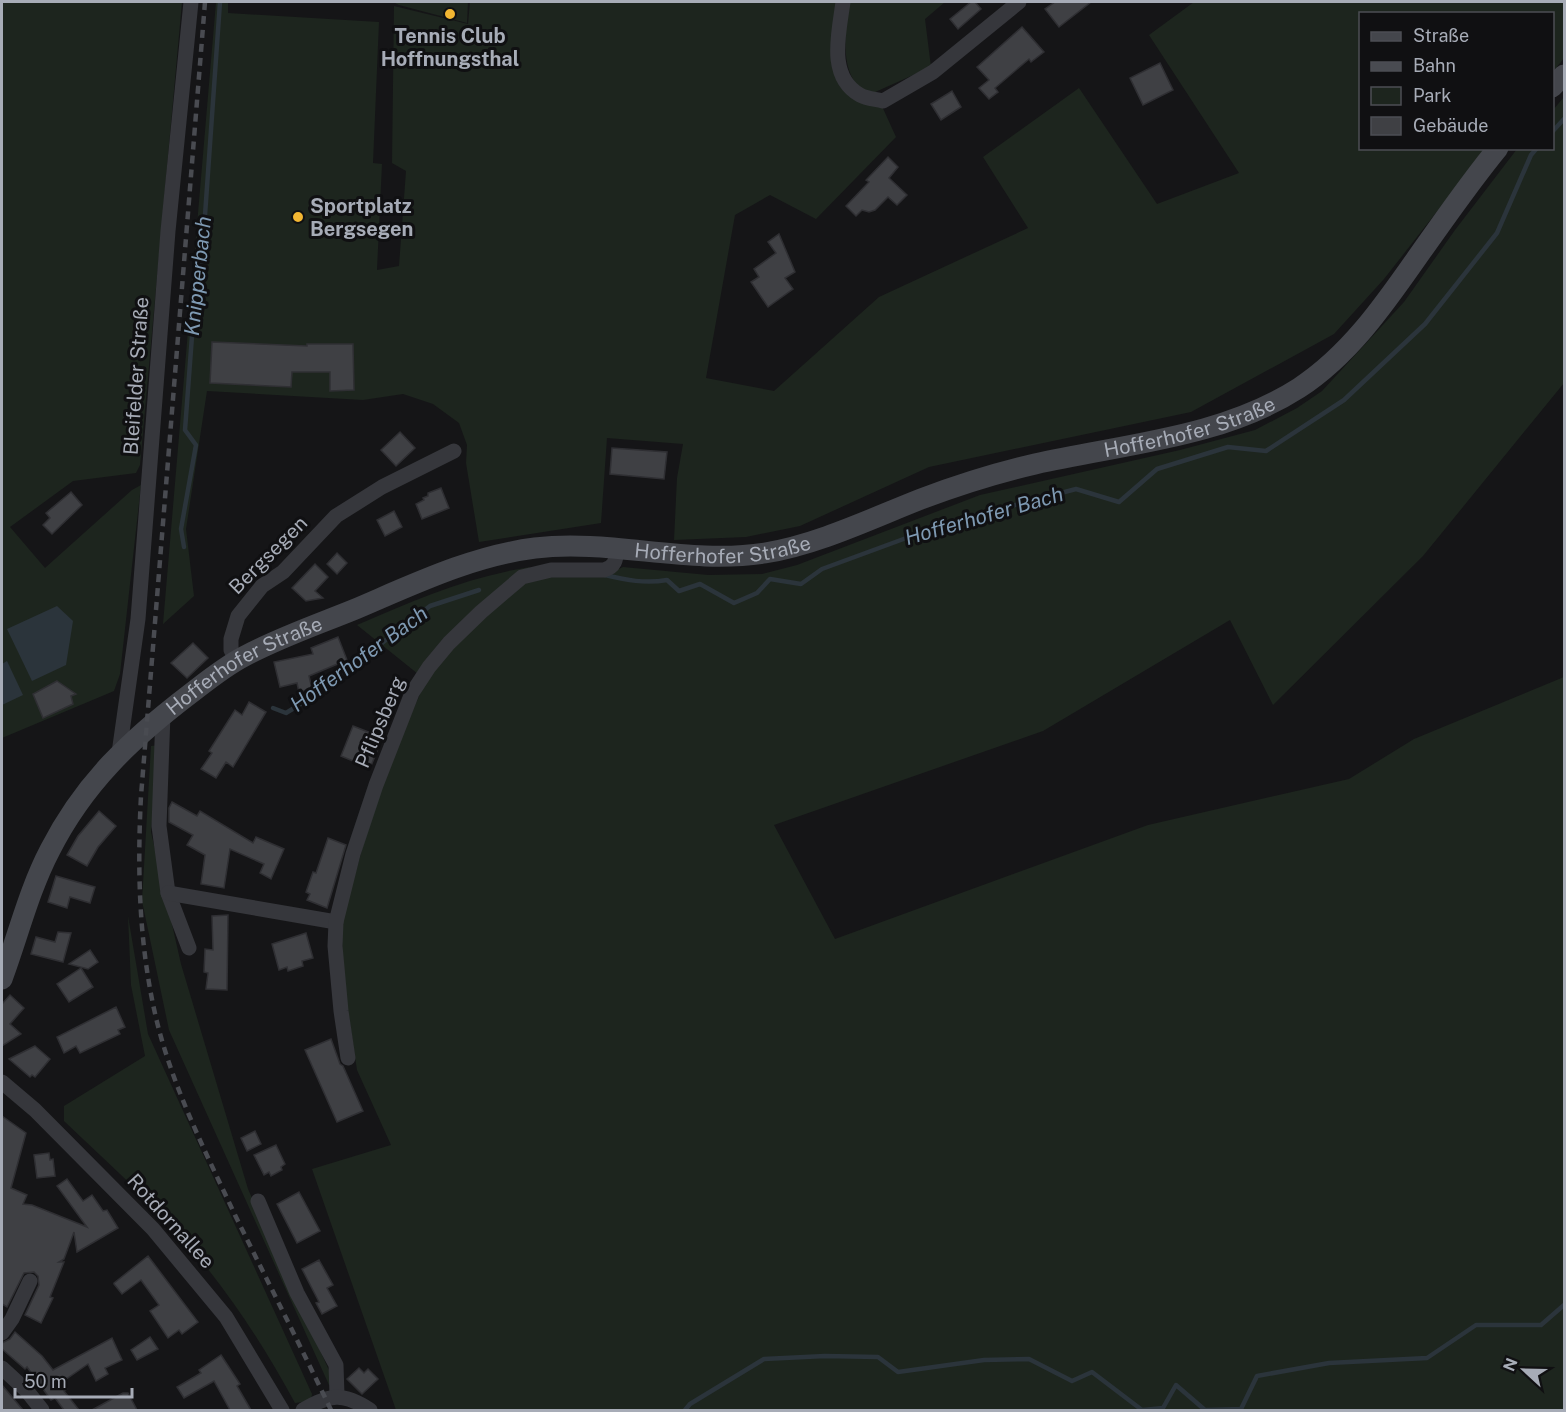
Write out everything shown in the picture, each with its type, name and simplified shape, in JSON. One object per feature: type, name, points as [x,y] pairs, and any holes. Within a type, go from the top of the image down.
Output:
[{"type":"street","name":"Bleifelder Straße","points":[[119,753],[138,619],[168,231],[191,2]]},
{"type":"street","points":[[843,2],[838,49],[839,71],[849,87],[862,97],[883,101],[933,72],[1019,2]]},
{"type":"street","name":"Hofferhofer Straße","points":[[2,979],[39,871],[52,845],[87,791],[119,753],[163,714],[236,660],[266,645],[445,571],[492,557],[534,548],[573,546],[708,557],[737,556],[785,549],[838,533],[924,498],[998,473],[1206,428],[1240,417],[1273,403],[1325,369],[1371,321],[1496,150]]},
{"type":"street","name":"Bergsegen","points":[[236,660],[231,650],[231,639],[238,616],[262,586],[283,572],[336,516],[382,487],[453,451]]},
{"type":"street","name":"Pflipsberg","points":[[348,1058],[341,1011],[336,922],[352,854],[412,693],[429,667],[449,643],[522,577],[550,570],[611,568],[615,562],[617,549]]},
{"type":"street","points":[[163,714],[159,826],[168,893],[189,948]]},
{"type":"street","points":[[168,893],[336,922]]},
{"type":"street","name":"Rotdornallee","points":[[2,1082],[35,1110],[153,1229],[226,1317],[282,1410]]},
{"type":"street","points":[[258,1202],[297,1293],[336,1365],[337,1395]]},
{"type":"street","points":[[2,1333],[12,1319],[30,1281]]},
{"type":"street","points":[[2,1368],[27,1390],[42,1410]]},
{"type":"street","points":[[303,1410],[337,1395],[349,1398],[370,1410]]},
{"type":"green space","points":[[2,2],[182,2],[140,465],[136,473],[73,481],[10,527],[45,568],[132,490],[141,485],[120,674],[114,691],[2,738]]},
{"type":"green space","points":[[216,2],[228,2],[228,13],[379,22],[373,163],[382,164],[377,270],[399,266],[406,171],[392,163],[394,6],[468,24],[470,2],[838,2],[834,64],[881,104],[896,137],[816,219],[770,195],[735,215],[706,378],[774,391],[879,297],[1028,228],[983,157],[1079,88],[1157,204],[1239,173],[1149,35],[1194,2],[1564,2],[1564,58],[1554,71],[1554,12],[1359,12],[1359,150],[1485,150],[1384,279],[1334,334],[1191,412],[929,467],[800,526],[746,537],[674,540],[677,478],[683,444],[607,438],[601,523],[479,542],[466,463],[467,445],[459,423],[433,404],[403,394],[363,400],[207,391],[186,529],[194,596],[163,624]]},
{"type":"green space","name":"Tennis Club Hoffnungsthal","points":[[393,2],[468,2],[467,23],[399,5]]},
{"type":"green space","points":[[849,2],[945,2],[925,19],[931,67],[873,93],[861,88],[853,79],[846,59]]},
{"type":"green space","points":[[1564,97],[1564,383],[1423,556],[1273,705],[1230,620],[1043,731],[774,825],[835,939],[1148,825],[1349,779],[1414,739],[1564,677],[1564,1410],[396,1410],[312,1169],[391,1145],[357,1070],[345,990],[341,926],[379,787],[431,669],[522,582],[547,576],[605,575],[623,567],[708,575],[762,574],[797,565],[980,495],[1180,450],[1255,430],[1297,408],[1322,391],[1404,302],[1516,150],[1554,150],[1554,109]]},
{"type":"green space","points":[[530,567],[418,674],[357,625],[463,583]]},
{"type":"green space","points":[[159,745],[151,832],[181,964],[248,1189],[336,1386],[329,1385],[169,1030],[142,901],[151,746]]},
{"type":"green space","points":[[128,916],[148,1034],[312,1394],[311,1401],[295,1403],[245,1320],[202,1262],[143,1196],[64,1121],[64,1106],[145,1056],[131,985]]},
{"type":"shaded area","points":[[57,606],[73,621],[66,665],[32,681],[7,629]]},
{"type":"shaded area","points":[[7,661],[23,695],[2,705],[2,664]]},
{"type":"building","points":[[971,2],[975,2],[981,9],[958,29],[950,19]]},
{"type":"building","points":[[1055,2],[1091,2],[1059,27],[1045,9]]},
{"type":"building","points":[[1022,27],[1044,52],[1031,62],[1029,59],[995,88],[998,92],[989,99],[979,88],[989,80],[977,67]]},
{"type":"building","points":[[1160,63],[1173,90],[1143,105],[1130,78]]},
{"type":"building","points":[[952,91],[961,107],[941,120],[931,104]]},
{"type":"building","points":[[888,157],[898,167],[889,178],[907,195],[897,205],[888,197],[875,210],[869,212],[862,210],[856,216],[846,206],[869,182],[866,180]]},
{"type":"building","points":[[779,234],[795,272],[785,278],[793,289],[768,307],[751,282],[759,277],[754,269],[776,253],[768,242]]},
{"type":"building","points":[[212,342],[307,346],[307,344],[353,344],[354,390],[330,391],[330,372],[292,372],[291,387],[210,383]]},
{"type":"building","points":[[400,432],[415,448],[396,466],[381,450]]},
{"type":"building","points":[[612,448],[667,452],[664,479],[610,474]]},
{"type":"building","points":[[441,488],[449,508],[422,519],[416,504],[424,500],[423,498],[428,496],[428,493]]},
{"type":"building","points":[[71,492],[82,505],[52,534],[43,525],[50,518],[46,513]]},
{"type":"building","points":[[394,511],[402,527],[385,536],[377,520]]},
{"type":"building","points":[[337,553],[347,563],[337,574],[327,564]]},
{"type":"building","points":[[315,564],[328,577],[315,591],[323,598],[306,601],[292,588]]},
{"type":"building","points":[[338,637],[347,660],[309,676],[312,689],[299,692],[297,683],[280,687],[274,662],[313,654],[311,648]]},
{"type":"building","points":[[193,643],[208,658],[187,678],[171,663]]},
{"type":"building","points":[[57,681],[76,694],[71,696],[73,704],[43,718],[33,694]]},
{"type":"building","points":[[249,702],[266,712],[233,767],[226,762],[216,778],[201,769],[212,753],[209,751],[235,710],[242,715]]},
{"type":"building","points":[[353,726],[376,735],[371,746],[378,749],[370,768],[341,756]]},
{"type":"building","points":[[172,802],[197,816],[200,811],[253,843],[256,837],[284,849],[271,879],[260,873],[264,864],[230,849],[224,888],[201,884],[205,855],[187,845],[193,835],[169,822],[169,808]]},
{"type":"building","points":[[99,811],[116,826],[98,847],[87,866],[67,855],[78,836]]},
{"type":"building","points":[[328,838],[346,845],[327,908],[307,900],[310,894],[306,892],[313,872],[316,873]]},
{"type":"building","points":[[56,876],[95,887],[90,903],[70,897],[67,908],[48,902]]},
{"type":"building","points":[[228,915],[227,990],[206,989],[208,973],[204,972],[205,949],[213,950],[212,916]]},
{"type":"building","points":[[58,932],[71,933],[63,962],[31,954],[36,937],[55,942]]},
{"type":"building","points":[[306,933],[313,958],[302,961],[303,966],[288,971],[287,967],[279,970],[272,944]]},
{"type":"building","points":[[90,950],[98,962],[88,969],[69,964]]},
{"type":"building","points":[[81,968],[93,987],[69,1002],[57,984]]},
{"type":"building","points":[[10,995],[24,1008],[10,1024],[21,1034],[2,1046],[2,1004]]},
{"type":"building","points":[[116,1007],[125,1027],[118,1030],[120,1034],[80,1053],[76,1046],[64,1053],[57,1037]]},
{"type":"building","points":[[331,1039],[340,1064],[343,1066],[363,1111],[337,1122],[305,1050]]},
{"type":"building","points":[[35,1046],[50,1059],[35,1077],[32,1075],[30,1077],[9,1059]]},
{"type":"building","points":[[2,1116],[26,1133],[11,1188],[27,1195],[23,1204],[32,1205],[87,1227],[57,1186],[67,1179],[83,1201],[92,1195],[103,1211],[107,1210],[118,1228],[77,1252],[74,1232],[64,1259],[59,1262],[64,1262],[50,1297],[53,1298],[41,1323],[25,1315],[39,1285],[38,1276],[34,1272],[24,1273],[7,1307],[2,1304]]},
{"type":"building","points":[[255,1131],[261,1144],[247,1151],[241,1138]]},
{"type":"building","points":[[276,1145],[285,1164],[281,1167],[282,1170],[271,1176],[269,1172],[264,1175],[254,1155]]},
{"type":"building","points":[[49,1153],[50,1160],[53,1159],[55,1176],[37,1178],[34,1155]]},
{"type":"building","points":[[299,1192],[320,1231],[297,1243],[277,1204]]},
{"type":"building","points":[[148,1256],[198,1322],[182,1334],[179,1330],[168,1338],[150,1311],[159,1305],[141,1280],[122,1294],[114,1284]]},
{"type":"building","points":[[319,1260],[333,1285],[327,1288],[337,1306],[322,1314],[316,1303],[319,1302],[302,1269]]},
{"type":"building","points":[[15,1332],[42,1356],[53,1370],[112,1338],[122,1360],[105,1368],[108,1374],[96,1381],[88,1364],[62,1382],[67,1389],[64,1391],[79,1410],[64,1410],[55,1398],[51,1400],[27,1367],[25,1369],[2,1349],[2,1343],[10,1339]]},
{"type":"building","points":[[150,1337],[158,1349],[137,1360],[131,1350]]},
{"type":"building","points":[[221,1355],[240,1384],[237,1386],[251,1410],[230,1410],[214,1381],[184,1398],[177,1387],[201,1373],[199,1370]]},
{"type":"building","points":[[359,1368],[364,1373],[368,1369],[378,1379],[362,1394],[347,1379]]},
{"type":"building","points":[[2,1385],[23,1410],[2,1410]]},
{"type":"building","points":[[123,1393],[128,1393],[137,1410],[92,1410]]},
{"type":"waterway","name":"Knipperbach","points":[[184,547],[181,529],[196,445],[185,430],[192,336],[198,315],[220,2]]},
{"type":"waterway","points":[[1554,130],[1564,119]]},
{"type":"waterway","name":"Hofferhofer Bach","points":[[605,575],[628,580],[667,580],[679,591],[700,584],[734,603],[757,593],[770,579],[801,584],[822,569],[947,523],[1076,489],[1119,502],[1157,469],[1228,447],[1266,451],[1344,400],[1425,324],[1497,233],[1535,150]]},
{"type":"waterway","name":"Hofferhofer Bach","points":[[273,708],[286,713],[312,697],[430,606],[479,590]]},
{"type":"waterway","points":[[1143,1410],[1163,1408],[1176,1385],[1205,1410],[1241,1409],[1257,1376],[1329,1363],[1427,1358],[1476,1325],[1541,1325],[1564,1305]]},
{"type":"waterway","points":[[685,1410],[690,1404],[764,1359],[825,1356],[878,1357],[898,1372],[984,1360],[1029,1359],[1072,1381],[1092,1372],[1142,1410]]},
{"type":"railway","points":[[205,2],[141,796],[139,854],[143,940],[158,1026],[182,1098],[235,1215],[331,1410]]},
{"type":"place","name":"Tennis Club Hoffnungsthal","points":[[450,14]]},
{"type":"place","name":"Sportplatz Bergsegen","points":[[298,217]]}]
